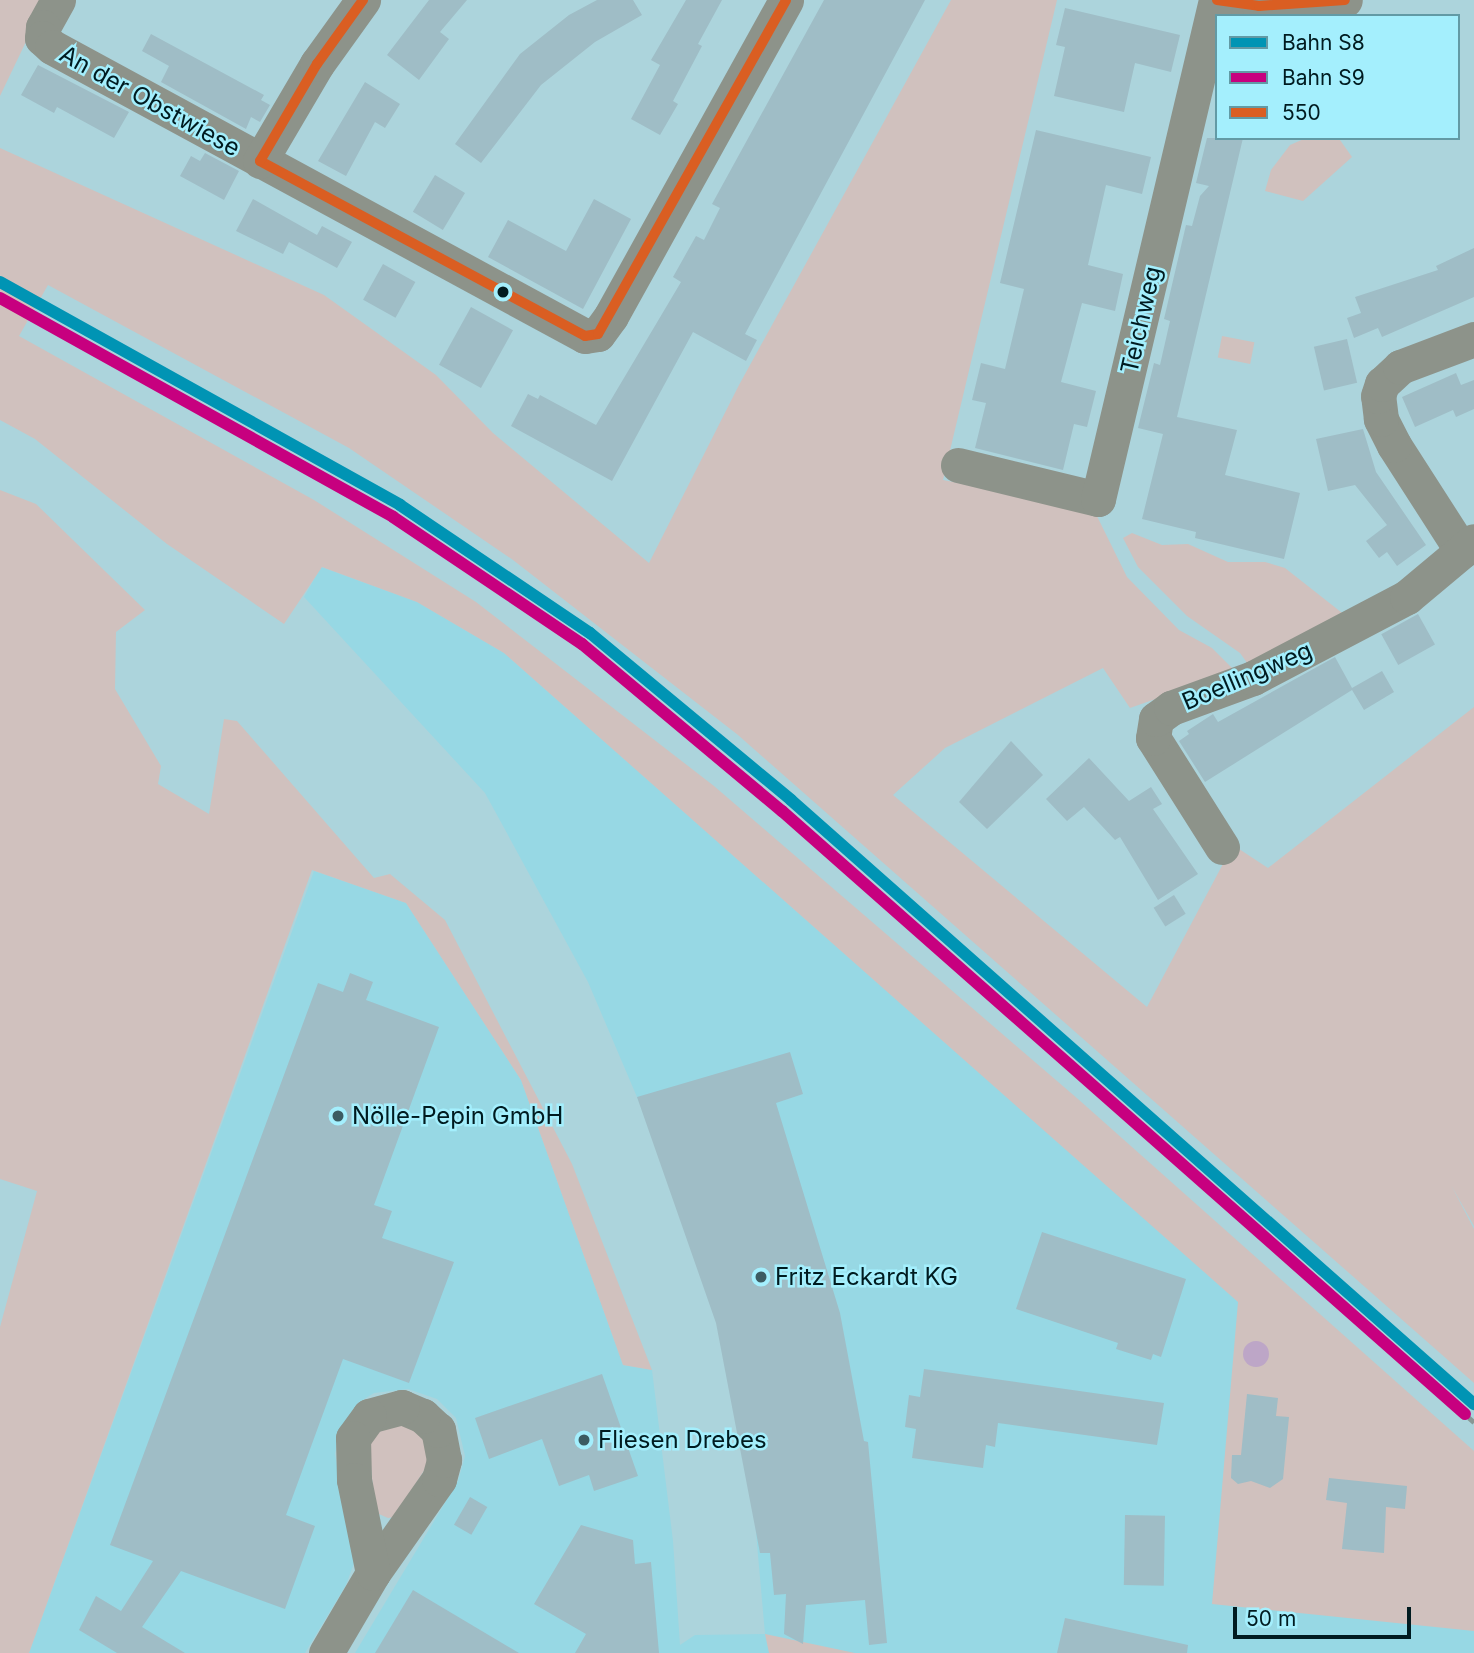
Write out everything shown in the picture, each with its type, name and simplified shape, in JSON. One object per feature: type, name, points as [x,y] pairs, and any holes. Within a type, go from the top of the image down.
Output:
[{"type":"street","name":"An der Obstwiese","points":[[58,0],[43,27],[42,38],[52,47],[260,161]]},
{"type":"street","points":[[363,0],[317,64],[260,161],[585,336],[598,334],[611,316],[786,0]]},
{"type":"street","points":[[1216,0],[1259,6],[1345,0]]},
{"type":"street","name":"Teichweg","points":[[958,465],[1098,499],[1216,0]]},
{"type":"street","name":"Boellingweg","points":[[1222,847],[1153,738],[1156,719],[1171,708],[1253,678],[1347,631],[1407,597],[1468,546],[1394,445],[1381,419],[1378,396],[1382,384],[1400,367],[1474,339]]},
{"type":"street","points":[[326,1653],[373,1573]]},
{"type":"shaded area","points":[[0,0],[46,0],[0,96]]},
{"type":"shaded area","points":[[951,0],[1057,0],[943,480],[1093,508],[1127,577],[1179,630],[1212,648],[1235,671],[1130,708],[1103,668],[945,748],[893,795],[1147,1007],[1233,845],[1268,868],[1474,707],[1474,1226],[1451,1185],[1474,1229],[1474,1383],[738,735],[513,560],[349,448],[48,285],[19,336],[314,500],[476,602],[714,786],[1078,1099],[1474,1451],[1474,1631],[1212,1604],[1238,1302],[504,653],[417,602],[322,567],[284,624],[167,544],[35,439],[0,420],[0,148],[324,295],[436,375],[493,433],[649,563],[739,385]]},
{"type":"shaded area","points":[[1301,140],[1340,140],[1352,157],[1303,201],[1265,191],[1271,170],[1290,145]]},
{"type":"shaded area","points":[[1222,336],[1254,342],[1250,364],[1218,358]]},
{"type":"shaded area","points":[[0,490],[36,504],[145,610],[116,632],[115,689],[161,766],[158,784],[209,814],[224,719],[237,721],[374,878],[390,874],[445,920],[572,1164],[652,1370],[623,1365],[521,1080],[406,903],[312,870],[29,1653],[0,1653],[0,1327],[37,1191],[0,1179]]},
{"type":"shaded area","points":[[1132,533],[1162,545],[1188,544],[1228,562],[1265,562],[1285,568],[1346,616],[1250,667],[1240,653],[1187,616],[1138,567],[1123,538]]},
{"type":"shaded area","points":[[321,567],[417,602],[504,653],[1474,1510],[1474,1653],[355,1653],[458,1481],[465,1456],[456,1418],[437,1399],[408,1389],[374,1393],[358,1403],[339,1432],[335,1454],[354,1563],[346,1585],[305,1653],[29,1653],[314,871],[406,903],[521,1080],[623,1365],[652,1370],[673,1541],[680,1645],[695,1635],[765,1634],[751,1476],[720,1332],[684,1214],[637,1097],[588,982],[485,793],[304,597]]},
{"type":"shaded area","points":[[1256,1341],[1265,1345],[1269,1354],[1265,1363],[1256,1367],[1247,1363],[1243,1354],[1247,1345]]},
{"type":"shaded area","points":[[396,1421],[425,1436],[430,1461],[395,1517],[388,1518],[379,1514],[374,1498],[368,1439]]},
{"type":"shaded area","points":[[765,1634],[855,1653],[769,1653]]},
{"type":"building","points":[[429,0],[467,0],[440,32],[449,39],[419,80],[387,55]]},
{"type":"building","points":[[597,0],[633,0],[642,15],[595,42],[541,85],[481,163],[455,144],[520,54],[569,15]]},
{"type":"building","points":[[686,0],[722,0],[698,44],[702,46],[673,101],[678,104],[660,135],[631,119],[660,65],[651,60]]},
{"type":"building","points":[[824,0],[925,0],[745,334],[757,340],[746,361],[693,332],[612,481],[511,426],[528,394],[538,399],[540,395],[596,425],[681,282],[673,277],[696,236],[704,240],[720,208],[712,204]]},
{"type":"building","points":[[1065,8],[1180,35],[1171,72],[1135,63],[1124,112],[1054,96],[1065,47],[1056,45]]},
{"type":"building","points":[[151,34],[264,95],[261,100],[270,105],[260,122],[251,117],[246,129],[161,82],[169,66],[142,51]]},
{"type":"building","points":[[38,65],[129,112],[114,138],[57,107],[54,113],[21,95]]},
{"type":"building","points":[[365,82],[400,104],[385,128],[375,122],[346,176],[318,161]]},
{"type":"building","points":[[1036,130],[1151,157],[1142,194],[1106,185],[1088,265],[1123,274],[1115,311],[1082,303],[1061,382],[1096,391],[1087,427],[1074,424],[1063,470],[975,448],[986,403],[972,400],[981,363],[1005,369],[1024,289],[1000,283]]},
{"type":"building","points":[[1207,138],[1243,140],[1177,417],[1237,430],[1225,475],[1300,493],[1284,559],[1195,538],[1196,532],[1142,519],[1163,434],[1138,428],[1154,363],[1160,365],[1170,321],[1164,319],[1186,225],[1192,226],[1200,196],[1209,186],[1196,183]]},
{"type":"building","points":[[205,153],[239,171],[224,200],[180,176],[191,156],[200,161]]},
{"type":"building","points":[[435,175],[465,193],[443,230],[413,212]]},
{"type":"building","points":[[253,199],[317,235],[322,226],[352,242],[337,268],[289,242],[283,254],[236,231]]},
{"type":"building","points":[[594,199],[631,219],[583,309],[488,257],[508,220],[566,251]]},
{"type":"building","points":[[1474,248],[1474,297],[1382,337],[1378,328],[1354,338],[1347,318],[1361,313],[1355,297],[1438,270],[1436,266]]},
{"type":"building","points":[[383,264],[415,282],[395,318],[363,300]]},
{"type":"building","points":[[471,307],[513,330],[481,388],[439,365]]},
{"type":"building","points":[[1347,339],[1357,383],[1324,390],[1314,347]]},
{"type":"building","points":[[1456,373],[1461,385],[1474,380],[1474,409],[1456,417],[1453,410],[1415,427],[1402,397]]},
{"type":"building","points":[[1363,429],[1376,472],[1426,545],[1397,566],[1387,552],[1379,558],[1366,541],[1387,525],[1355,485],[1328,491],[1316,439]]},
{"type":"building","points":[[1418,614],[1435,645],[1398,665],[1381,634]]},
{"type":"building","points":[[1335,657],[1352,688],[1382,671],[1394,692],[1364,710],[1352,690],[1205,782],[1179,741],[1189,734],[1187,731],[1213,714],[1218,722]]},
{"type":"building","points":[[1011,741],[1043,775],[987,829],[959,802]]},
{"type":"building","points":[[1089,758],[1129,801],[1151,787],[1162,804],[1153,809],[1198,874],[1158,900],[1120,837],[1115,840],[1084,807],[1067,821],[1046,799]]},
{"type":"building","points":[[1174,895],[1186,914],[1165,926],[1154,908]]},
{"type":"building","points":[[350,973],[373,982],[366,1000],[439,1027],[374,1205],[392,1211],[382,1238],[454,1262],[409,1383],[343,1359],[286,1515],[315,1526],[285,1609],[181,1571],[142,1627],[185,1653],[117,1653],[79,1630],[96,1596],[121,1611],[153,1561],[110,1545],[318,983],[343,992]]},
{"type":"building","name":"Fritz Eckardt KG","points":[[790,1052],[803,1094],[776,1103],[840,1313],[864,1441],[868,1442],[887,1643],[869,1645],[865,1600],[806,1605],[803,1644],[784,1634],[786,1594],[774,1595],[770,1553],[760,1553],[716,1323],[637,1097]]},
{"type":"building","points":[[1042,1232],[1186,1279],[1161,1357],[1153,1354],[1151,1360],[1116,1349],[1118,1343],[1016,1309]]},
{"type":"building","points":[[924,1369],[1164,1403],[1157,1445],[998,1423],[995,1447],[986,1445],[983,1468],[912,1458],[916,1429],[905,1427],[909,1395],[920,1397]]},
{"type":"building","name":"Fliesen Drebes","points":[[602,1374],[638,1476],[594,1491],[589,1475],[559,1486],[542,1439],[489,1459],[475,1418]]},
{"type":"building","points":[[1247,1394],[1278,1398],[1276,1416],[1289,1417],[1283,1479],[1270,1488],[1251,1481],[1238,1484],[1231,1478],[1232,1455],[1241,1455]]},
{"type":"building","points":[[1329,1478],[1407,1486],[1405,1509],[1386,1507],[1384,1553],[1342,1549],[1347,1503],[1326,1500]]},
{"type":"building","points":[[470,1497],[487,1507],[471,1535],[454,1525]]},
{"type":"building","points":[[1125,1515],[1165,1516],[1164,1586],[1124,1585]]},
{"type":"building","points":[[581,1525],[633,1540],[635,1564],[651,1562],[659,1653],[575,1653],[586,1634],[534,1604]]},
{"type":"building","points":[[413,1590],[519,1653],[375,1653]]},
{"type":"building","points":[[1065,1618],[1188,1645],[1187,1653],[1057,1653]]},
{"type":"railway","points":[[930,940],[1474,1422]]},
{"type":"railway","points":[[1237,1195],[1321,1273]]},
{"type":"rail line","name":"S8","points":[[0,282],[400,505],[590,633],[791,800],[1474,1404]]},
{"type":"rail line","name":"S9","points":[[0,298],[393,517],[582,644],[782,811],[1465,1414]]},
{"type":"transit line","name":"550","points":[[260,161],[317,64],[363,0]]},
{"type":"transit line","name":"550","points":[[260,161],[585,336],[598,334],[786,0]]},
{"type":"transit line","name":"550","points":[[1217,0],[1259,6],[1345,0]]},
{"type":"place","name":"Nölle-Pepin GmbH","points":[[338,1116]]},
{"type":"place","name":"Fritz Eckardt KG","points":[[761,1277]]},
{"type":"place","name":"Fliesen Drebes","points":[[584,1440]]}]
